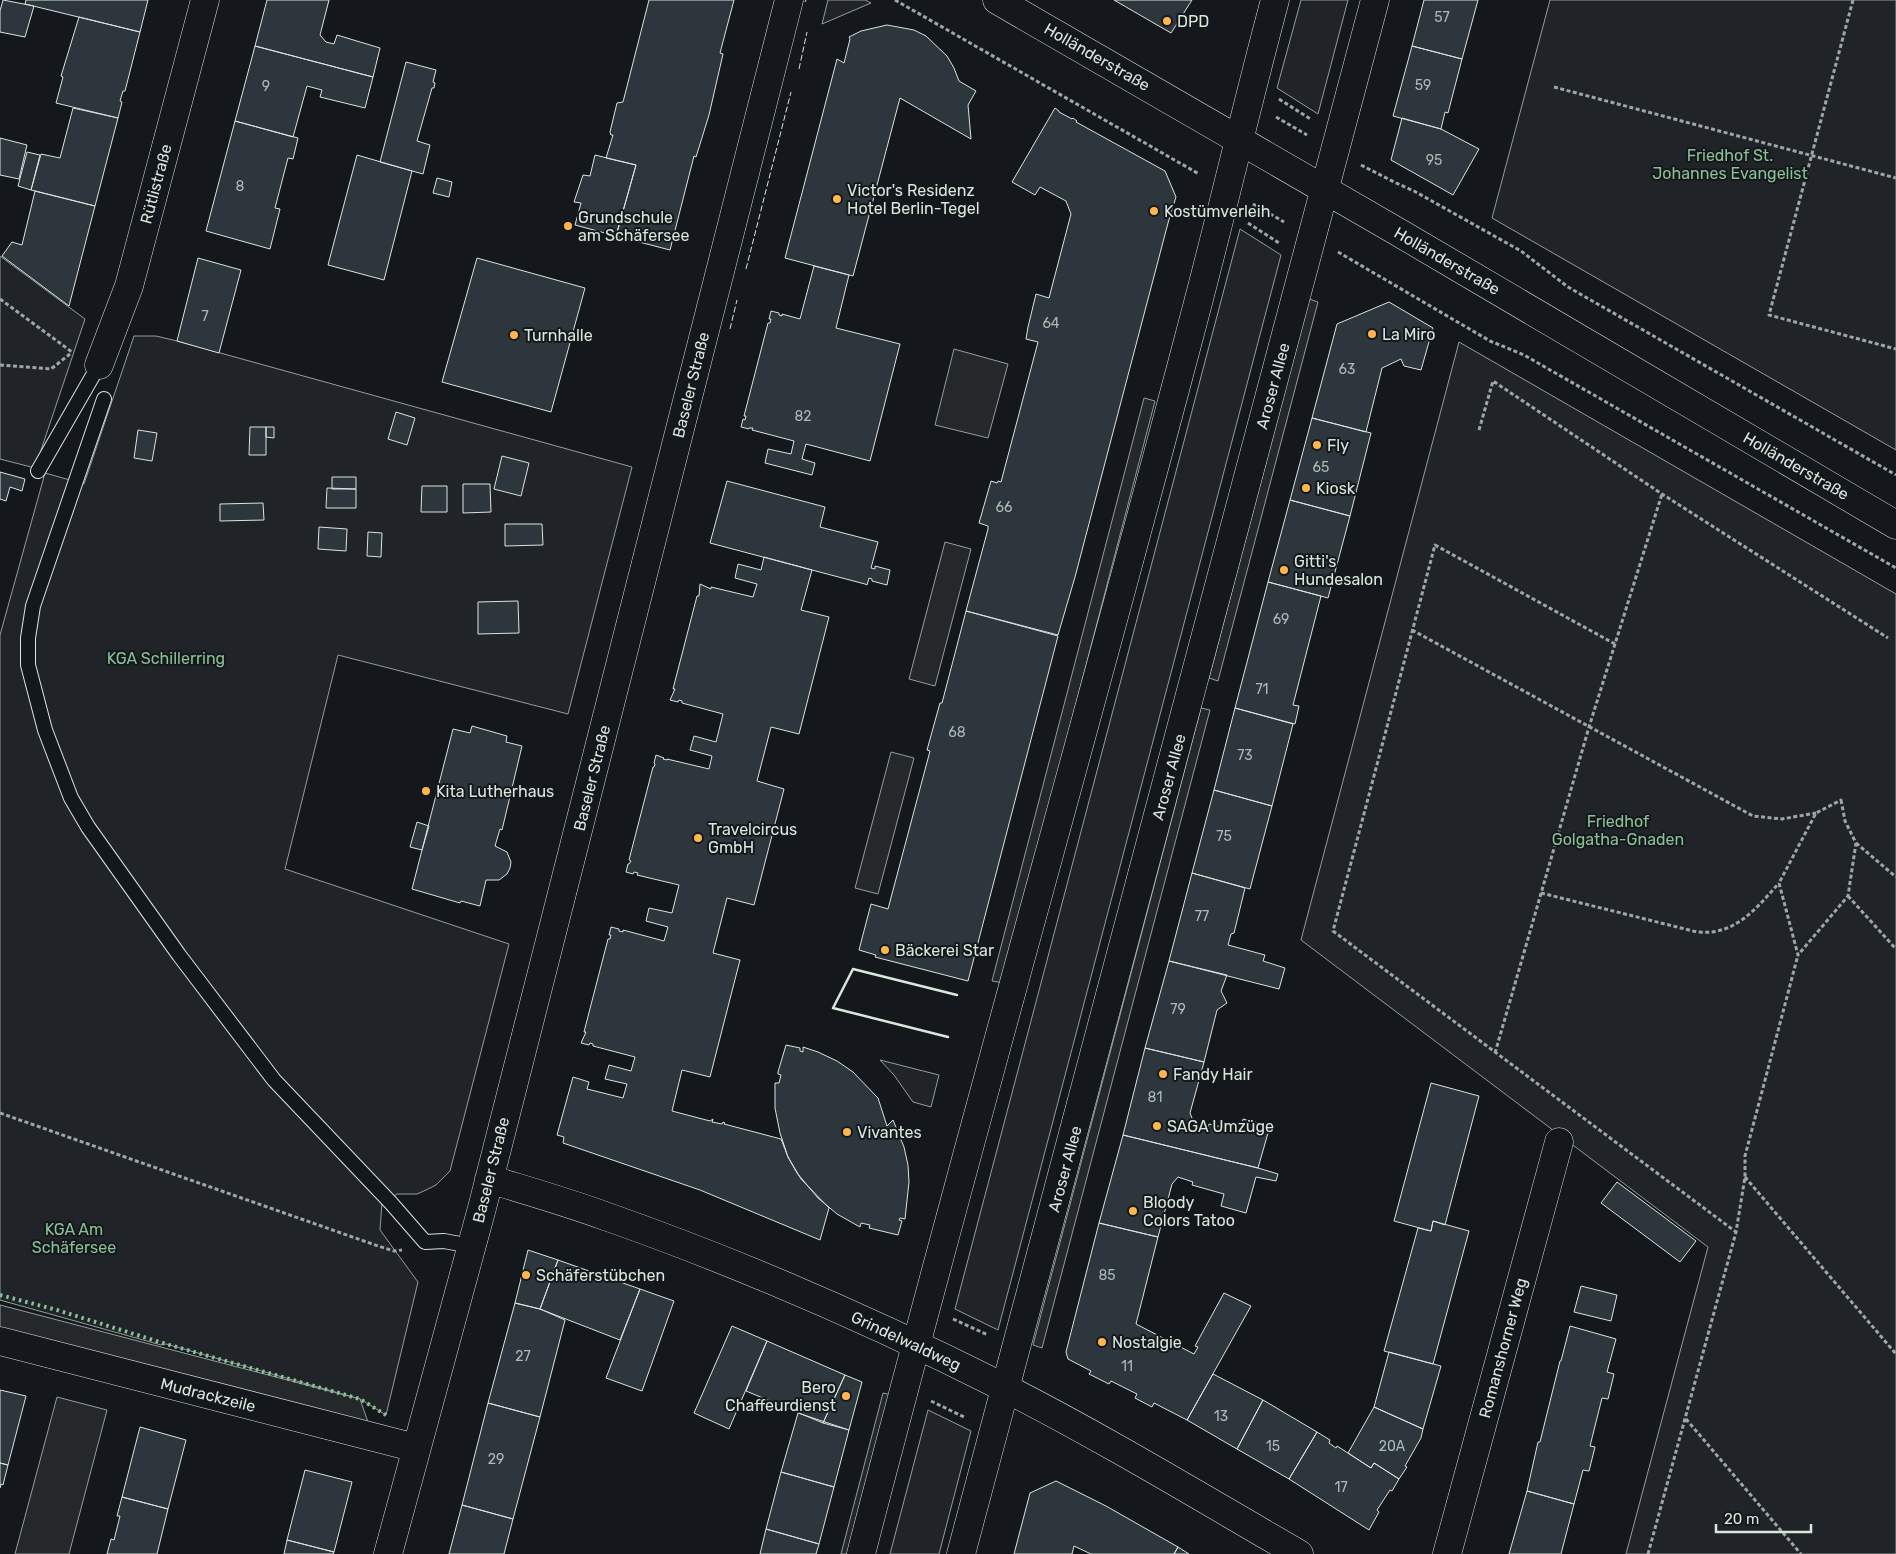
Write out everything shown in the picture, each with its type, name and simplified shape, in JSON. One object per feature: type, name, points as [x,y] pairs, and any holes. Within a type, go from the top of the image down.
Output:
[{"type":"street","name":"Rütlistraße","points":[[99,365],[129,286],[205,0]]},
{"type":"street","name":"Baseler Straße","points":[[388,1554],[472,1246],[789,0]]},
{"type":"street","name":"Holländerstraße","points":[[997,0],[1239,139],[1896,525]]},
{"type":"street","points":[[861,1554],[1189,336],[1275,0]]},
{"type":"street","name":"Aroser Allee","points":[[961,1554],[1376,0]]},
{"type":"street","name":"Romanshorner Weg","points":[[1447,1554],[1559,1142]]},
{"type":"street","name":"Grindelwaldweg","points":[[489,1179],[604,1215],[701,1252],[790,1288],[916,1345],[1006,1389],[1082,1430],[1299,1554]]},
{"type":"street","name":"Mudrackzeile","points":[[0,1340],[416,1448]]},
{"type":"lane","points":[[38,471],[99,365]]},
{"type":"lane","points":[[104,399],[33,606],[28,638],[28,665],[45,730],[68,790],[88,826],[105,851],[179,955],[274,1080],[426,1242],[444,1241],[472,1246]]},
{"type":"path","points":[[895,0],[1156,150]]},
{"type":"path","points":[[1853,0],[1769,315],[1896,349]]},
{"type":"path","points":[[1554,87],[1896,178]]},
{"type":"path","points":[[1275,96],[1316,123]]},
{"type":"path","points":[[1248,102],[1521,250],[1568,287],[1896,475]]},
{"type":"path","points":[[1248,202],[1289,225]]},
{"type":"path","points":[[1243,219],[1283,246]]},
{"type":"path","points":[[1370,270],[1490,340],[1532,360],[1896,568]]},
{"type":"path","points":[[0,298],[72,352],[51,369],[0,365]]},
{"type":"path","points":[[1479,430],[1492,381],[1662,494],[1888,638]]},
{"type":"path","points":[[1494,1053],[1588,727],[1662,494]]},
{"type":"path","points":[[1615,644],[1435,545],[1332,931],[1736,1232]]},
{"type":"path","points":[[1412,630],[1753,816],[1782,820],[1816,812],[1841,800],[1845,821],[1856,843],[1896,877]]},
{"type":"path","points":[[1541,893],[1697,932],[1717,931],[1733,925],[1758,908],[1779,883],[1816,812]]},
{"type":"path","points":[[1648,1554],[1736,1232],[1745,1177],[1745,1156],[1798,955],[1848,896],[1856,843]]},
{"type":"path","points":[[1779,883],[1798,955]]},
{"type":"path","points":[[1848,896],[1896,949]]},
{"type":"path","points":[[0,1113],[394,1251],[426,1242]]},
{"type":"path","points":[[1745,1177],[1896,1354]]},
{"type":"path","points":[[952,1318],[995,1339]]},
{"type":"path","points":[[930,1401],[974,1422]]},
{"type":"path","points":[[1685,1419],[1801,1554]]},
{"type":"green space","points":[[828,0],[865,0],[871,3],[822,24]]},
{"type":"green space","points":[[1301,0],[1348,0],[1318,114],[1277,88]]},
{"type":"green space","name":"Friedhof St. Johannes Evangelist","points":[[1550,0],[1896,0],[1896,450],[1492,218]]},
{"type":"green space","points":[[1240,229],[1281,255],[998,1330],[955,1309]]},
{"type":"green space","points":[[0,256],[85,319],[35,468],[0,459]]},
{"type":"green space","name":"KGA Schillerring","points":[[134,336],[156,336],[177,341],[632,467],[568,714],[338,655],[285,869],[509,944],[450,1171],[436,1185],[426,1190],[417,1194],[397,1194],[382,1203],[380,1230],[418,1282],[386,1415],[360,1399],[166,1344],[161,1345],[0,1300],[0,635],[45,473],[84,484]]},
{"type":"green space","name":"Friedhof Golgatha-Gnaden","points":[[1459,342],[1896,594],[1896,1554],[1626,1554],[1708,1247],[1301,940]]},
{"type":"green space","points":[[880,1060],[939,1075],[931,1107],[913,1102],[894,1075]]},
{"type":"green space","points":[[928,1410],[971,1431],[939,1554],[890,1554]]},
{"type":"shaded area","points":[[1309,299],[1318,302],[1218,681],[1209,678]]},
{"type":"shaded area","points":[[954,349],[1008,364],[988,438],[935,425]]},
{"type":"shaded area","points":[[1144,398],[1155,401],[1003,983],[992,981]]},
{"type":"shaded area","points":[[945,542],[971,549],[935,686],[909,679]]},
{"type":"shaded area","points":[[1201,708],[1210,710],[1042,1348],[1033,1345]]},
{"type":"shaded area","points":[[891,752],[914,758],[878,894],[855,888]]},
{"type":"shaded area","points":[[0,1305],[360,1399],[370,1428],[0,1330]]},
{"type":"shaded area","points":[[883,1393],[892,1395],[850,1554],[841,1554]]},
{"type":"shaded area","points":[[57,1397],[107,1410],[69,1554],[15,1554]]},
{"type":"building","points":[[3,0],[34,6],[25,37],[0,32],[0,11]]},
{"type":"building","points":[[26,0],[148,0],[140,32],[25,4]]},
{"type":"building","points":[[267,0],[329,0],[320,35],[326,42],[334,44],[337,35],[380,48],[373,77],[255,46]]},
{"type":"building","points":[[649,0],[734,0],[720,53],[723,54],[709,115],[696,157],[694,156],[670,250],[616,236],[636,165],[606,158],[613,135],[610,132],[617,103],[623,102]]},
{"type":"building","points":[[1114,0],[1192,0],[1171,33]]},
{"type":"building","points":[[1424,0],[1478,0],[1462,59],[1412,46]]},
{"type":"building","points":[[79,17],[140,32],[125,91],[123,91],[120,101],[122,102],[118,118],[56,103],[63,77],[61,76]]},
{"type":"building","name":"Victor's Residenz Hotel Berlin-Tegel","points":[[887,25],[914,30],[926,36],[947,56],[959,81],[976,91],[968,105],[971,139],[900,98],[853,276],[785,258],[837,59],[844,63],[849,37],[861,31]]},
{"type":"building","points":[[255,46],[373,77],[365,108],[320,97],[322,90],[307,86],[293,137],[235,121]]},
{"type":"building","points":[[1412,46],[1462,59],[1448,113],[1445,112],[1441,129],[1393,116]]},
{"type":"building","points":[[406,62],[436,70],[433,82],[435,83],[434,88],[432,88],[417,141],[430,145],[423,174],[380,162]]},
{"type":"building","points":[[73,108],[118,118],[95,206],[31,190],[41,154],[60,158]]},
{"type":"building","points":[[1055,108],[1059,112],[1073,118],[1076,122],[1165,171],[1176,197],[1058,635],[966,611],[988,529],[988,526],[979,523],[991,481],[1001,482],[1038,342],[1026,339],[1036,294],[1049,298],[1071,214],[1066,201],[1040,187],[1035,195],[1012,182]]},
{"type":"building","points":[[1402,118],[1441,129],[1479,149],[1453,195],[1391,160]]},
{"type":"building","points":[[235,121],[298,138],[293,159],[288,158],[275,208],[280,209],[270,249],[206,231]]},
{"type":"building","points":[[0,138],[27,145],[19,179],[0,175]]},
{"type":"building","points":[[27,152],[40,155],[31,190],[18,186]]},
{"type":"building","points":[[357,155],[412,171],[384,280],[328,265]]},
{"type":"building","points":[[595,155],[636,165],[616,236],[575,225],[581,203],[574,202],[583,175],[590,176]]},
{"type":"building","points":[[437,178],[452,182],[449,197],[433,193]]},
{"type":"building","points":[[35,191],[95,206],[69,306],[2,256],[12,242],[22,245]]},
{"type":"building","points":[[198,258],[241,270],[219,353],[177,341]]},
{"type":"building","name":"Turnhalle","points":[[477,258],[585,288],[551,412],[442,382]]},
{"type":"building","points":[[814,266],[849,275],[836,328],[900,344],[870,461],[806,444],[802,459],[815,463],[812,475],[765,463],[768,449],[791,454],[794,441],[752,430],[753,428],[741,427],[743,419],[745,420],[746,416],[744,416],[768,323],[770,323],[771,311],[782,316],[782,314],[800,319]]},
{"type":"building","points":[[1389,302],[1433,328],[1421,370],[1404,366],[1401,359],[1382,368],[1366,432],[1312,418],[1337,324]]},
{"type":"building","points":[[396,412],[415,418],[407,445],[388,439]]},
{"type":"building","points":[[1312,418],[1371,433],[1350,516],[1290,500]]},
{"type":"building","points":[[250,427],[266,427],[266,455],[249,455]]},
{"type":"building","points":[[266,427],[274,427],[274,438],[266,437]]},
{"type":"building","points":[[138,430],[157,433],[152,461],[134,458]]},
{"type":"building","points":[[502,456],[529,463],[521,496],[494,489]]},
{"type":"building","points":[[0,472],[25,479],[22,491],[10,487],[6,501],[0,499]]},
{"type":"building","points":[[332,477],[356,477],[356,489],[332,489]]},
{"type":"building","points":[[727,481],[825,507],[820,527],[878,542],[871,568],[875,569],[875,566],[890,570],[887,585],[872,581],[869,578],[867,585],[710,543]]},
{"type":"building","points":[[463,484],[490,484],[491,512],[463,513]]},
{"type":"building","points":[[422,486],[447,486],[447,512],[421,512]]},
{"type":"building","points":[[327,488],[356,489],[356,508],[326,508]]},
{"type":"building","points":[[1290,500],[1350,516],[1328,598],[1268,582]]},
{"type":"building","points":[[263,503],[264,520],[220,521],[220,504]]},
{"type":"building","points":[[505,524],[542,524],[543,545],[505,546]]},
{"type":"building","points":[[319,527],[347,529],[346,551],[318,549]]},
{"type":"building","points":[[368,532],[382,533],[381,557],[367,556]]},
{"type":"building","points":[[764,557],[812,570],[801,610],[829,617],[799,734],[771,727],[757,781],[784,789],[754,905],[727,898],[713,953],[740,960],[710,1077],[682,1070],[672,1111],[710,1121],[713,1119],[712,1122],[722,1124],[723,1122],[724,1124],[781,1139],[788,1157],[801,1179],[829,1208],[820,1240],[700,1190],[563,1143],[564,1137],[557,1135],[573,1077],[589,1082],[587,1089],[623,1098],[627,1084],[605,1079],[609,1065],[631,1071],[635,1057],[593,1046],[590,1043],[589,1045],[581,1043],[586,1032],[584,1032],[608,939],[610,939],[611,927],[619,929],[619,931],[623,932],[623,930],[664,941],[668,927],[646,921],[649,908],[672,913],[679,885],[637,875],[638,873],[634,872],[633,874],[626,872],[631,861],[629,860],[656,755],[663,759],[709,769],[712,756],[690,750],[694,736],[716,742],[723,714],[682,703],[679,700],[678,702],[670,700],[675,689],[673,689],[697,596],[699,596],[700,584],[711,589],[711,587],[753,597],[757,584],[735,578],[738,564],[761,570]]},
{"type":"building","points":[[1268,582],[1321,596],[1293,705],[1299,706],[1295,724],[1235,708]]},
{"type":"building","points":[[518,601],[519,633],[478,634],[478,602]]},
{"type":"building","points":[[966,611],[1058,636],[968,981],[875,957],[876,955],[859,950],[871,904],[888,909],[930,751],[927,750],[940,703],[942,703]]},
{"type":"building","points":[[1235,708],[1293,724],[1272,806],[1214,790]]},
{"type":"building","points":[[472,726],[507,736],[506,742],[522,746],[502,830],[500,829],[495,846],[507,852],[511,862],[510,868],[507,874],[499,880],[486,880],[480,906],[461,901],[460,903],[412,889],[453,729],[470,733]]},
{"type":"building","points":[[1214,790],[1272,806],[1250,889],[1192,873]]},
{"type":"building","points":[[417,822],[429,826],[422,850],[410,847]]},
{"type":"building","points":[[1192,873],[1245,888],[1234,933],[1231,934],[1228,945],[1265,955],[1263,961],[1285,968],[1279,989],[1169,961]]},
{"type":"building","points":[[1169,961],[1227,975],[1221,991],[1227,1003],[1217,1010],[1204,1062],[1145,1048]]},
{"type":"building","points":[[786,1045],[800,1048],[800,1051],[803,1052],[803,1047],[818,1052],[837,1061],[853,1072],[878,1098],[887,1126],[893,1120],[904,1147],[909,1182],[905,1219],[900,1218],[899,1220],[902,1221],[898,1235],[869,1228],[870,1225],[861,1223],[860,1227],[837,1214],[818,1198],[797,1173],[788,1157],[780,1133],[775,1108],[775,1083],[779,1083],[781,1075],[778,1072]]},
{"type":"building","points":[[1145,1048],[1204,1062],[1190,1113],[1194,1123],[1208,1127],[1209,1124],[1240,1131],[1243,1119],[1270,1126],[1258,1168],[1123,1135]]},
{"type":"building","points":[[1431,1083],[1479,1096],[1445,1225],[1433,1221],[1431,1231],[1394,1221]]},
{"type":"building","points":[[1123,1135],[1278,1174],[1276,1181],[1256,1177],[1246,1213],[1221,1206],[1224,1194],[1192,1185],[1193,1182],[1178,1177],[1172,1184],[1158,1237],[1099,1223]]},
{"type":"building","points":[[1617,1182],[1696,1241],[1680,1262],[1601,1203]]},
{"type":"building","points":[[1433,1221],[1469,1231],[1433,1364],[1384,1351],[1418,1228],[1431,1231]]},
{"type":"building","points":[[1099,1223],[1158,1237],[1136,1324],[1194,1354],[1198,1347],[1195,1346],[1224,1293],[1251,1306],[1187,1420],[1154,1403],[1152,1407],[1135,1398],[1137,1394],[1111,1381],[1109,1384],[1089,1374],[1091,1371],[1068,1359],[1066,1352]]},
{"type":"building","points":[[528,1250],[558,1260],[540,1309],[515,1303]]},
{"type":"building","points":[[558,1260],[640,1289],[620,1340],[540,1309]]},
{"type":"building","points":[[1581,1286],[1617,1295],[1611,1321],[1574,1312]]},
{"type":"building","points":[[640,1289],[674,1301],[642,1391],[606,1378]]},
{"type":"building","points":[[515,1303],[540,1309],[565,1320],[540,1417],[488,1403]]},
{"type":"building","points":[[732,1326],[767,1341],[729,1429],[694,1413]]},
{"type":"building","points":[[1570,1326],[1616,1339],[1607,1372],[1614,1374],[1608,1399],[1602,1398],[1590,1446],[1595,1447],[1589,1471],[1583,1470],[1574,1504],[1527,1491],[1538,1442],[1540,1442]]},
{"type":"building","points":[[767,1341],[845,1375],[823,1423],[746,1391]]},
{"type":"building","points":[[1389,1352],[1441,1366],[1423,1429],[1374,1407]]},
{"type":"building","points":[[1213,1374],[1263,1400],[1237,1449],[1187,1420]]},
{"type":"building","points":[[845,1375],[862,1382],[849,1430],[823,1423]]},
{"type":"building","points":[[0,1390],[26,1396],[8,1465],[0,1463]]},
{"type":"building","points":[[1263,1400],[1317,1432],[1289,1479],[1237,1449]]},
{"type":"building","points":[[488,1403],[540,1417],[513,1519],[462,1505]]},
{"type":"building","points":[[1374,1407],[1423,1429],[1421,1438],[1399,1479],[1374,1463],[1371,1468],[1348,1453]]},
{"type":"building","points":[[798,1413],[849,1430],[834,1487],[781,1472]]},
{"type":"building","points":[[140,1427],[186,1440],[168,1509],[122,1497]]},
{"type":"building","points":[[1317,1432],[1330,1440],[1329,1443],[1336,1448],[1337,1446],[1371,1468],[1374,1463],[1399,1479],[1377,1510],[1379,1512],[1369,1530],[1289,1479]]},
{"type":"building","points":[[0,1463],[8,1465],[3,1485],[1,1484],[0,1488]]},
{"type":"building","points":[[305,1470],[352,1482],[334,1552],[287,1540]]},
{"type":"building","points":[[781,1472],[834,1487],[819,1544],[766,1529]]},
{"type":"building","points":[[1056,1481],[1106,1506],[1178,1547],[1174,1554],[1091,1554],[1074,1546],[1072,1554],[1014,1554],[1030,1493]]},
{"type":"building","points":[[1527,1491],[1574,1504],[1561,1554],[1509,1554]]},
{"type":"building","points":[[122,1497],[168,1509],[157,1554],[107,1554],[111,1539],[114,1540],[120,1516],[117,1516]]},
{"type":"building","points":[[462,1505],[513,1519],[504,1554],[449,1554]]},
{"type":"building","points":[[766,1529],[819,1544],[816,1554],[760,1554]]},
{"type":"building","points":[[287,1540],[334,1552],[333,1554],[284,1554]]},
{"type":"building","points":[[1178,1547],[1189,1554],[1174,1554]]},
{"type":"hedge","points":[[0,1295],[360,1399],[386,1415]]},
{"type":"fence","points":[[799,69],[807,32]]},
{"type":"fence","points":[[746,269],[791,92]]},
{"type":"fence","points":[[730,329],[737,300]]},
{"type":"wall","points":[[948,1037],[833,1008],[853,969],[957,995]]},
{"type":"place","name":"DPD","points":[[1167,21]]},
{"type":"place","name":"Victor's Residenz Hotel Berlin-Tegel","points":[[837,199]]},
{"type":"place","name":"Kostümverleih","points":[[1154,211]]},
{"type":"place","name":"Grundschule am Schäfersee","points":[[568,226]]},
{"type":"place","name":"La Miro","points":[[1372,334]]},
{"type":"place","name":"Turnhalle","points":[[514,335]]},
{"type":"place","name":"Fly","points":[[1317,445]]},
{"type":"place","name":"Kiosk","points":[[1306,488]]},
{"type":"place","name":"Gitti's Hundesalon","points":[[1284,570]]},
{"type":"place","name":"Kita Lutherhaus","points":[[426,791]]},
{"type":"place","name":"Travelcircus GmbH","points":[[698,838]]},
{"type":"place","name":"Bäckerei Star","points":[[885,950]]},
{"type":"place","name":"Fandy Hair","points":[[1163,1074]]},
{"type":"place","name":"SAGA Umzüge","points":[[1157,1126]]},
{"type":"place","name":"Vivantes","points":[[847,1132]]},
{"type":"place","name":"Bloody Colors Tatoo","points":[[1133,1211]]},
{"type":"place","name":"Schäferstübchen","points":[[526,1275]]},
{"type":"place","name":"Nostalgie","points":[[1102,1342]]},
{"type":"place","name":"Bero Chaffeurdienst","points":[[846,1396]]},
{"type":"park label","name":"KGA Am Schäfersee","points":[[74,1238]]}]
